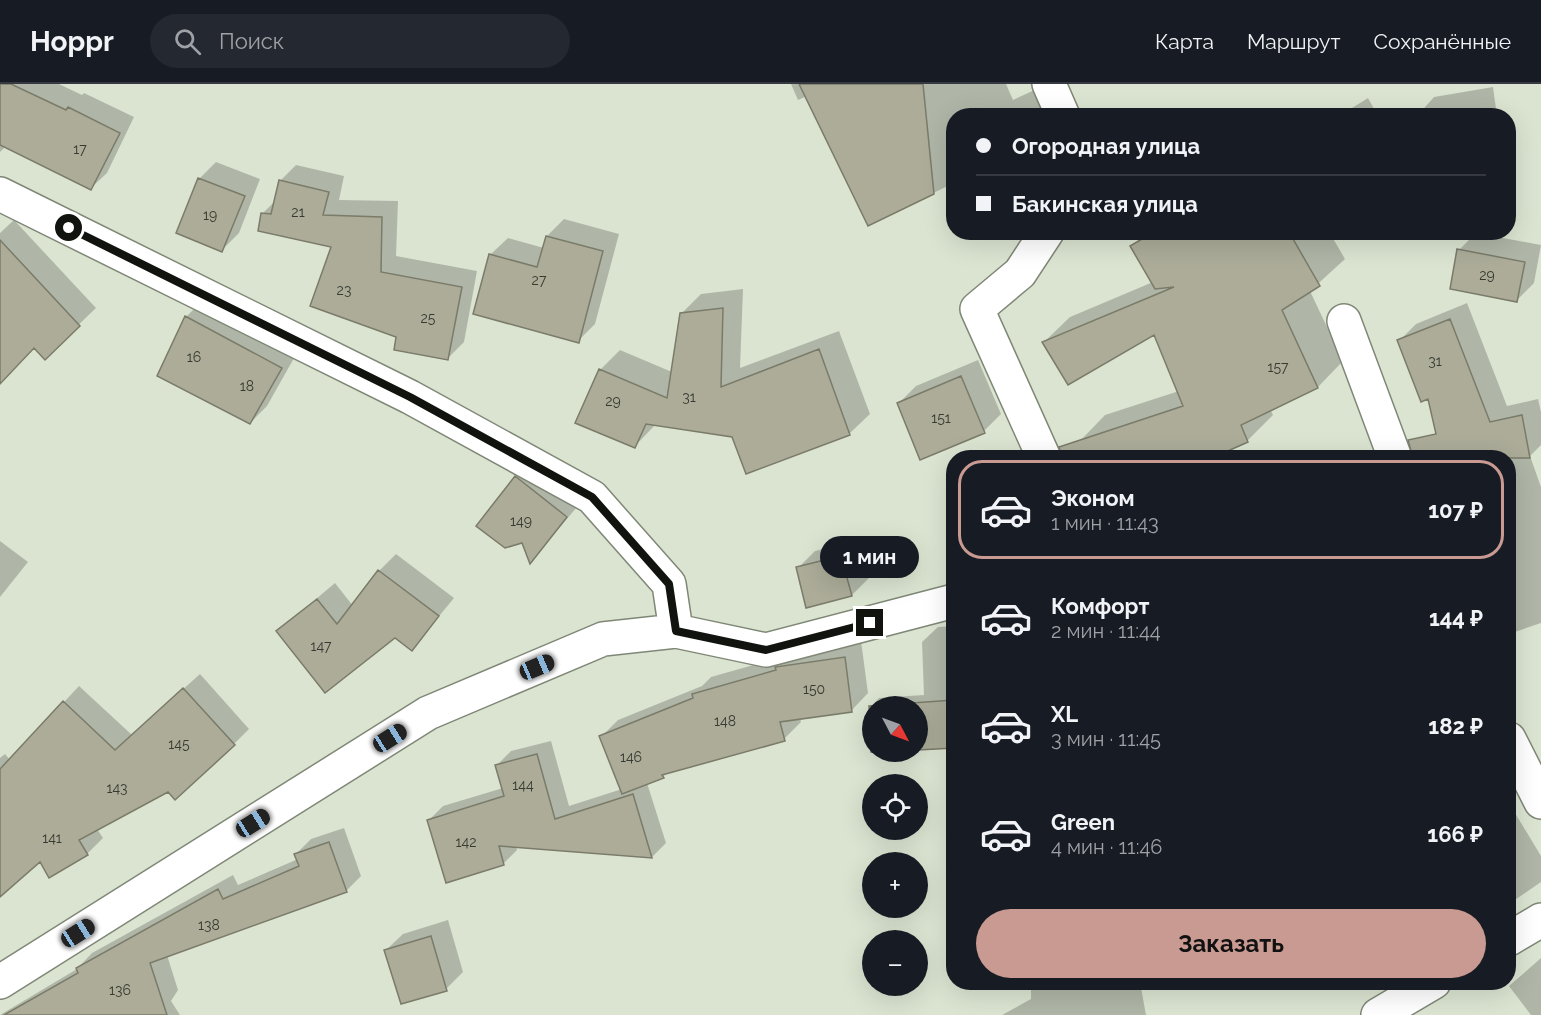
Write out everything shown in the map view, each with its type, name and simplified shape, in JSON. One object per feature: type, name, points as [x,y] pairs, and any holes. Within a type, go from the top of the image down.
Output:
[{"type":"street","points":[[1049,84],[1060,108]]},
{"type":"street","points":[[2,196],[410,397],[592,497],[669,584],[676,631]]},
{"type":"street","points":[[1040,450],[977,309],[1020,273],[1042,240]]},
{"type":"street","points":[[1344,321],[1392,450]]},
{"type":"street","points":[[0,982],[428,713],[603,639],[676,631],[766,650],[946,603]]},
{"type":"street","points":[[1516,753],[1541,802]]},
{"type":"street","points":[[1516,935],[1541,920]]},
{"type":"street","points":[[1378,1015],[1420,990]]},
{"type":"building","points":[[0,84],[11,84],[66,110],[68,107],[120,133],[91,190],[0,145]]},
{"type":"building","points":[[799,84],[923,84],[934,194],[868,226]]},
{"type":"building","points":[[198,178],[245,196],[222,252],[176,233]]},
{"type":"building","points":[[279,180],[329,192],[323,215],[382,217],[381,272],[462,287],[448,360],[394,350],[396,337],[310,306],[331,247],[258,231],[261,213],[271,214]]},
{"type":"building","points":[[546,236],[603,251],[579,343],[473,314],[489,254],[537,267]]},
{"type":"building","points":[[0,240],[80,326],[45,360],[34,348],[0,384]]},
{"type":"building","points":[[1140,240],[1294,240],[1320,286],[1282,310],[1318,388],[1241,425],[1248,442],[1230,450],[1060,450],[1059,447],[1183,406],[1154,335],[1068,385],[1042,342],[1174,287],[1155,289],[1130,246]]},
{"type":"building","points":[[1457,249],[1525,262],[1517,302],[1450,289]]},
{"type":"building","points":[[723,308],[721,387],[819,349],[850,435],[746,474],[732,437],[646,424],[635,448],[575,423],[599,369],[667,398],[680,313]]},
{"type":"building","points":[[185,316],[282,368],[250,424],[157,376]]},
{"type":"building","points":[[1450,319],[1490,422],[1522,415],[1530,458],[1516,458],[1516,450],[1411,450],[1408,440],[1436,434],[1428,399],[1421,402],[1397,340]]},
{"type":"building","points":[[961,376],[985,433],[920,460],[897,403]]},
{"type":"building","points":[[515,476],[567,517],[530,564],[522,543],[505,548],[476,526]]},
{"type":"building","points":[[841,556],[852,596],[806,608],[796,567]]},
{"type":"building","points":[[378,570],[439,616],[412,651],[395,638],[325,693],[276,631],[317,599],[337,624]]},
{"type":"building","points":[[845,657],[852,712],[780,722],[785,741],[662,775],[664,778],[622,794],[599,736],[693,698],[692,694],[776,670],[775,667]]},
{"type":"building","points":[[183,688],[235,745],[175,800],[168,792],[79,840],[88,855],[49,878],[40,862],[0,897],[0,769],[63,701],[115,750]]},
{"type":"building","points":[[946,701],[946,748],[928,749],[928,702]]},
{"type":"building","points":[[537,754],[555,819],[633,794],[652,858],[499,846],[504,865],[446,883],[427,820],[504,796],[495,765]]},
{"type":"building","points":[[329,842],[347,892],[150,963],[167,1015],[4,1015],[78,973],[76,968],[218,889],[223,899],[299,866],[294,854]]},
{"type":"building","points":[[431,936],[447,991],[401,1004],[384,950]]},
{"type":"route","points":[[69,228],[410,397],[592,497],[669,584],[676,631],[766,650],[870,623]]}]
